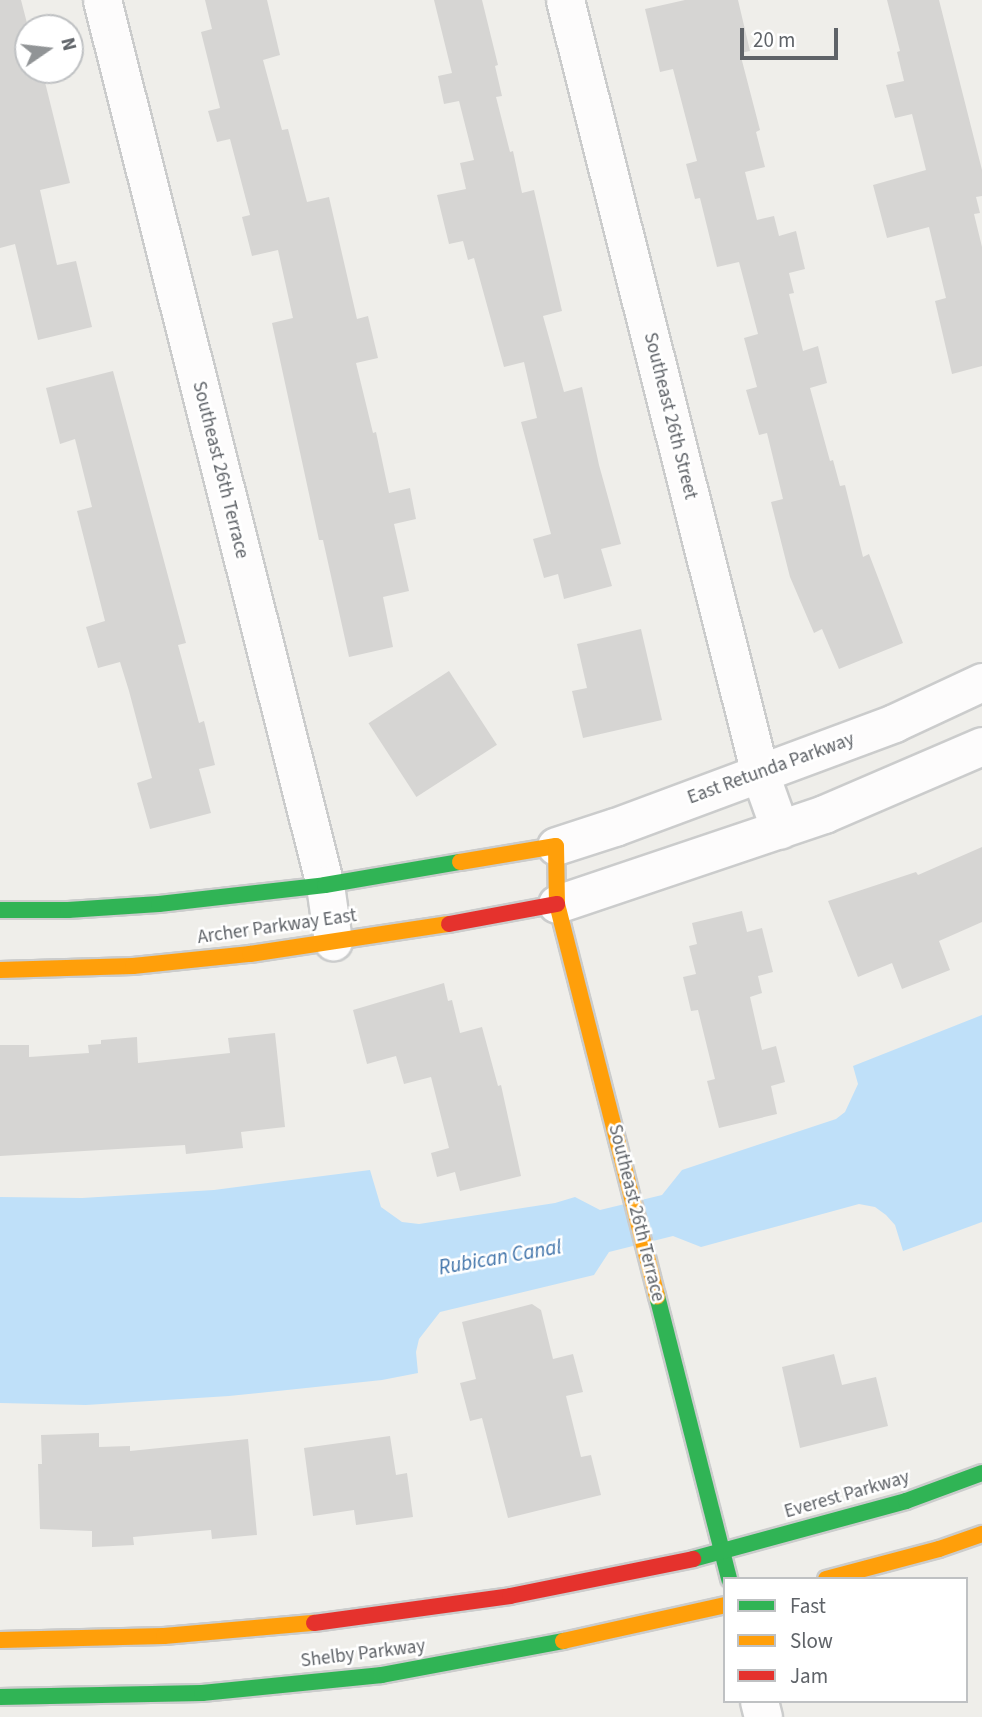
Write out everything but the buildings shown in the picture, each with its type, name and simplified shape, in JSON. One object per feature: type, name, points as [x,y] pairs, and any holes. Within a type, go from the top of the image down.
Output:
[{"type":"street","name":"Southeast 26th Terrace","points":[[102,0],[326,885],[333,941]]},
{"type":"street","name":"Southeast 26th Street","points":[[565,0],[760,774],[780,830]]},
{"type":"street","name":"East Retunda Parkway","points":[[556,846],[760,774],[894,723],[982,682]]},
{"type":"street","points":[[557,904],[780,830],[982,746]]},
{"type":"street","name":"Southeast 26th Terrace","points":[[556,846],[557,904],[728,1577]]},
{"type":"street","name":"Archer Parkway East","points":[[0,909],[68,910],[159,904],[326,885],[556,846]]},
{"type":"street","name":"Archer Parkway East","points":[[0,970],[133,966],[333,941],[557,904]]},
{"type":"street","name":"Everest Parkway","points":[[722,1553],[906,1501],[982,1473]]},
{"type":"street","points":[[834,1577],[939,1549],[982,1534]]},
{"type":"street","name":"Shelby Parkway","points":[[0,1640],[164,1636],[331,1622],[510,1596],[722,1553]]},
{"type":"street","name":"Shelby Parkway","points":[[0,1697],[202,1693],[382,1675],[498,1655],[723,1605]]},
{"type":"water","name":"Rubican Canal","points":[[982,1015],[982,1222],[903,1251],[895,1225],[886,1215],[875,1207],[859,1204],[701,1247],[673,1236],[609,1252],[594,1275],[440,1312],[419,1339],[416,1352],[418,1373],[382,1380],[229,1396],[86,1405],[0,1403],[0,1197],[82,1198],[214,1190],[370,1170],[381,1207],[402,1222],[419,1224],[555,1203],[575,1197],[600,1210],[662,1195],[682,1170],[836,1119],[845,1112],[858,1084],[853,1066]]},
{"type":"traffic: fast","points":[[0,910],[68,910],[159,904],[325,885],[460,862]]},
{"type":"traffic: fast","points":[[657,1296],[728,1577]]},
{"type":"traffic: fast","points":[[693,1559],[906,1501],[982,1473]]},
{"type":"traffic: fast","points":[[0,1697],[202,1693],[382,1675],[563,1641]]},
{"type":"traffic: slow","points":[[460,862],[556,846],[557,904],[657,1296]]},
{"type":"traffic: slow","points":[[0,970],[133,966],[250,954],[449,924]]},
{"type":"traffic: slow","points":[[834,1577],[939,1549],[982,1534]]},
{"type":"traffic: slow","points":[[563,1641],[723,1605]]},
{"type":"traffic: slow","points":[[0,1640],[164,1636],[314,1623]]},
{"type":"traffic: jam","points":[[449,924],[557,904]]},
{"type":"traffic: jam","points":[[314,1623],[510,1596],[693,1559]]}]
